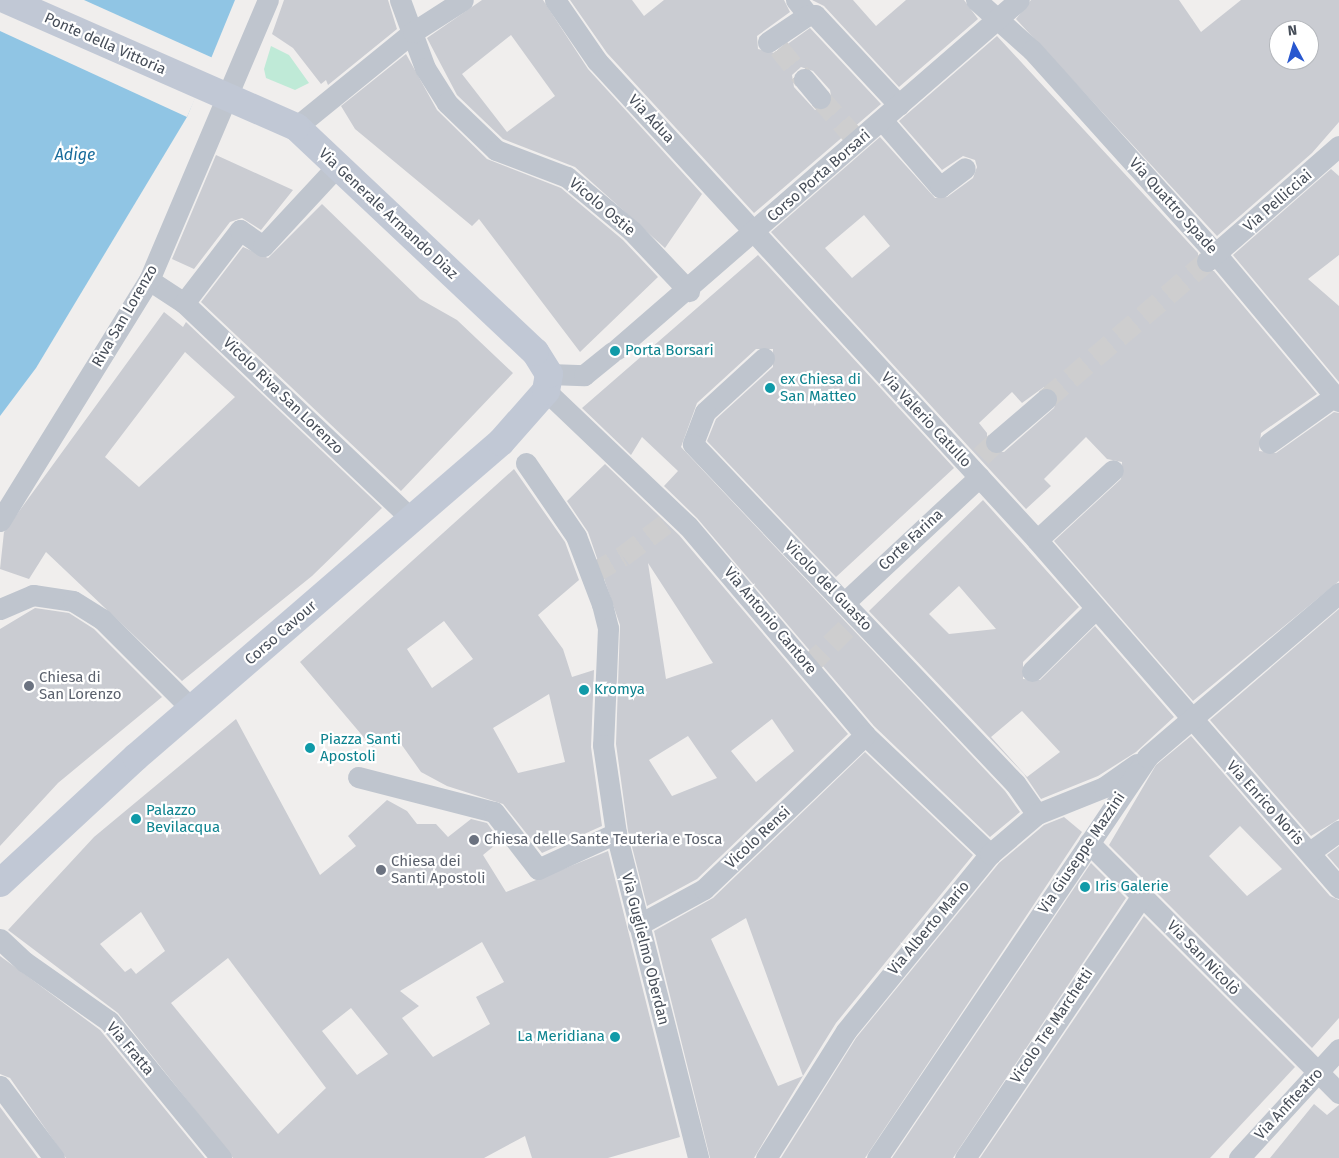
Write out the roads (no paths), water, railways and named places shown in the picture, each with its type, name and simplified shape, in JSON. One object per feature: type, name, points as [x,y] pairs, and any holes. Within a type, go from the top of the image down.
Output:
[{"type":"street","name":"Ponte della Vittoria","points":[[7,0],[202,89]]},
{"type":"street","name":"Riva San Lorenzo","points":[[0,521],[149,280],[229,99],[268,0]]},
{"type":"street","name":"Vicolo Ostie","points":[[400,0],[424,68],[447,103],[496,150],[567,177],[632,231],[689,291]]},
{"type":"street","points":[[296,127],[412,32],[463,0]]},
{"type":"street","name":"Via Adua","points":[[555,0],[597,61],[755,232]]},
{"type":"street","name":"Via Quattro Spade","points":[[976,0],[998,18],[1337,399]]},
{"type":"street","name":"Corso Porta Borsari","points":[[547,383],[584,375],[689,291],[1019,0]]},
{"type":"street","points":[[774,43],[802,8],[815,15],[899,105]]},
{"type":"street","points":[[804,80],[820,98]]},
{"type":"street","name":"Via Generale Armando Diaz","points":[[202,89],[296,127],[535,352],[547,383]]},
{"type":"street","points":[[882,120],[940,187],[965,168]]},
{"type":"street","name":"Via Pellicciai","points":[[1212,258],[1335,158]]},
{"type":"street","points":[[184,303],[240,230],[263,246],[337,166]]},
{"type":"street","name":"Via Valerio Catullo","points":[[755,232],[981,461],[1037,540],[1094,610],[1189,719]]},
{"type":"street","name":"Vicolo Riva San Lorenzo","points":[[149,280],[184,303],[412,519]]},
{"type":"street","name":"Vicolo del Guasto","points":[[764,358],[705,412],[693,444],[1015,783],[1037,814]]},
{"type":"street","name":"Corso Cavour","points":[[0,883],[193,710],[501,442],[547,383]]},
{"type":"street","name":"Via Antonio Cantore","points":[[547,383],[688,526],[865,735],[990,854]]},
{"type":"street","name":"Corte Farina","points":[[844,603],[981,461],[1046,399]]},
{"type":"street","points":[[1269,443],[1337,399]]},
{"type":"street","name":"Via Guglielmo Oberdan","points":[[526,463],[576,536],[606,620],[603,745],[616,833],[692,1157]]},
{"type":"street","points":[[1037,540],[1113,470]]},
{"type":"street","name":"Via Giuseppe Mazzini","points":[[877,1158],[1147,757],[1189,719],[1339,593]]},
{"type":"street","points":[[0,609],[34,595],[72,601],[102,619],[193,710]]},
{"type":"street","points":[[1032,670],[1094,610]]},
{"type":"street","name":"Via Enrico Noris","points":[[1189,719],[1310,852],[1339,888]]},
{"type":"street","name":"Vicolo Rensi","points":[[638,925],[704,888],[865,735]]},
{"type":"street","name":"Via Alberto Mario","points":[[766,1158],[846,1031],[990,854],[1037,814],[1104,787],[1147,757]]},
{"type":"street","points":[[358,777],[494,812],[538,869],[616,833]]},
{"type":"street","points":[[1310,852],[1339,831]]},
{"type":"street","name":"Via San Nicolò","points":[[1089,843],[1316,1074],[1339,1093]]},
{"type":"street","name":"Vicolo Tre Marchetti","points":[[965,1158],[1142,896]]},
{"type":"street","name":"Via Fratta","points":[[0,938],[109,1021],[220,1158]]},
{"type":"street","name":"Via Anfiteatro","points":[[1239,1158],[1339,1049]]},
{"type":"street","points":[[0,1086],[54,1158]]},
{"type":"water","name":"Adige","points":[[0,0],[235,0],[187,117],[36,368],[0,416]]},
{"type":"tunnel","points":[[779,48],[804,79]]},
{"type":"tunnel","points":[[820,98],[858,141]]},
{"type":"tunnel","points":[[1046,399],[1207,261]]},
{"type":"tunnel","points":[[981,456],[996,442]]},
{"type":"tunnel","points":[[593,573],[623,556],[677,515]]},
{"type":"tunnel","points":[[808,666],[858,617]]},
{"type":"place","name":"Porta Borsari","points":[[615,351]]},
{"type":"place","name":"ex Chiesa di San Matteo","points":[[770,388]]},
{"type":"place","name":"Chiesa di San Lorenzo","points":[[29,686]]},
{"type":"place","name":"Kromya","points":[[584,690]]},
{"type":"place","name":"Piazza Santi Apostoli","points":[[310,748]]},
{"type":"place","name":"Palazzo Bevilacqua","points":[[136,819]]},
{"type":"place","name":"Chiesa delle Sante Teuteria e Tosca","points":[[474,840]]},
{"type":"place","name":"Chiesa dei Santi Apostoli","points":[[381,870]]},
{"type":"place","name":"Iris Galerie","points":[[1085,887]]},
{"type":"place","name":"La Meridiana","points":[[615,1037]]}]
